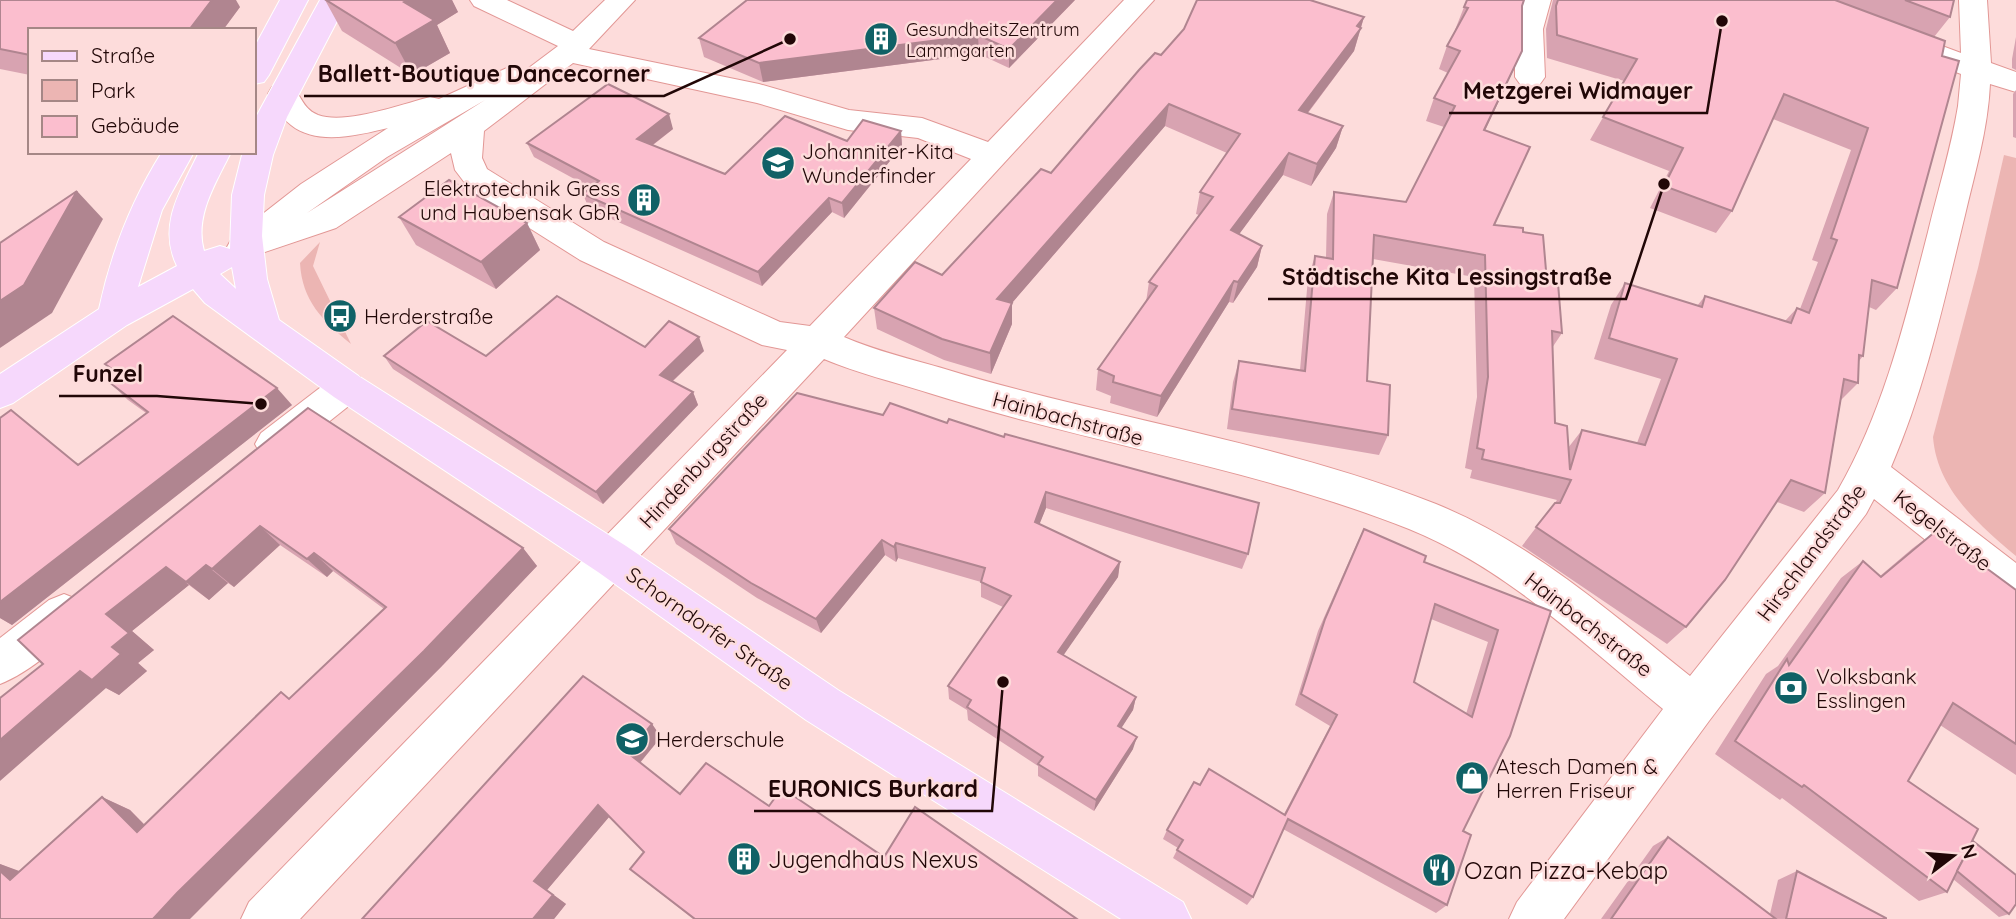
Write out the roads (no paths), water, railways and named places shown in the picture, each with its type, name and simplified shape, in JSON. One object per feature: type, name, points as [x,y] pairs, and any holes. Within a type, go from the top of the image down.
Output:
[{"type":"main road","points":[[263,325],[254,300],[244,247],[246,195],[253,164],[283,94],[334,0]]},
{"type":"main road","points":[[256,47],[288,9]]},
{"type":"main road","points":[[256,71],[288,9]]},
{"type":"main road","points":[[115,316],[122,277],[139,222],[177,154]]},
{"type":"main road","points":[[196,269],[187,249],[187,212],[214,154]]},
{"type":"main road","points":[[0,393],[115,316],[196,269],[244,247]]},
{"type":"main road","name":"Schorndorfer Straße","points":[[196,269],[217,294],[347,387],[612,559],[822,705],[1166,919]]},
{"type":"street","points":[[484,0],[573,49],[710,86],[759,94],[848,120],[922,128],[992,155]]},
{"type":"street","points":[[244,247],[324,220],[463,114],[573,49],[621,0]]},
{"type":"street","name":"Hindenburgstraße","points":[[266,919],[612,559],[1140,0]]},
{"type":"street","points":[[1530,77],[1529,29],[1537,0]]},
{"type":"street","points":[[1793,0],[1951,58],[1976,71],[2016,82]]},
{"type":"street","name":"Hirschlandstraße","points":[[1534,919],[1693,706],[1830,531],[1870,473],[1887,432],[1940,250],[1966,147],[1976,71],[1973,0]]},
{"type":"street","points":[[283,94],[299,116],[308,123],[322,126],[463,114]]},
{"type":"street","name":"Hainbachstraße","points":[[463,114],[464,156],[473,175],[592,251],[683,295],[775,335],[816,340],[846,353],[991,398],[1289,474],[1423,517],[1499,556],[1553,592],[1693,706]]},
{"type":"street","points":[[250,464],[347,387]]},
{"type":"street","name":"Kegelstraße","points":[[1870,473],[2016,587]]},
{"type":"street","points":[[0,664],[87,594]]},
{"type":"place","name":"Metzgerei Widmayer","points":[[1722,21]]},
{"type":"place","name":"Ballett-Boutique Dancecorner","points":[[790,39]]},
{"type":"place","name":"GesundheitsZentrum Lammgarten","points":[[881,39]]},
{"type":"place","name":"Johanniter-Kita Wunderfinder","points":[[778,163]]},
{"type":"place","name":"Städtische Kita Lessingstraße","points":[[1664,184]]},
{"type":"place","name":"Elektrotechnik Gress und Haubensak GbR","points":[[644,200]]},
{"type":"place","name":"Herderstraße","points":[[340,316]]},
{"type":"place","name":"Funzel","points":[[261,404]]},
{"type":"place","name":"EURONICS Burkard","points":[[1003,682]]},
{"type":"place","name":"Volksbank Esslingen","points":[[1791,688]]},
{"type":"place","name":"Herderschule","points":[[632,739]]},
{"type":"place","name":"Atesch Damen & Herren Friseur","points":[[1472,778]]},
{"type":"place","name":"Jugendhaus Nexus","points":[[744,859]]},
{"type":"place","name":"Ozan Pizza-Kebap","points":[[1439,870]]}]
